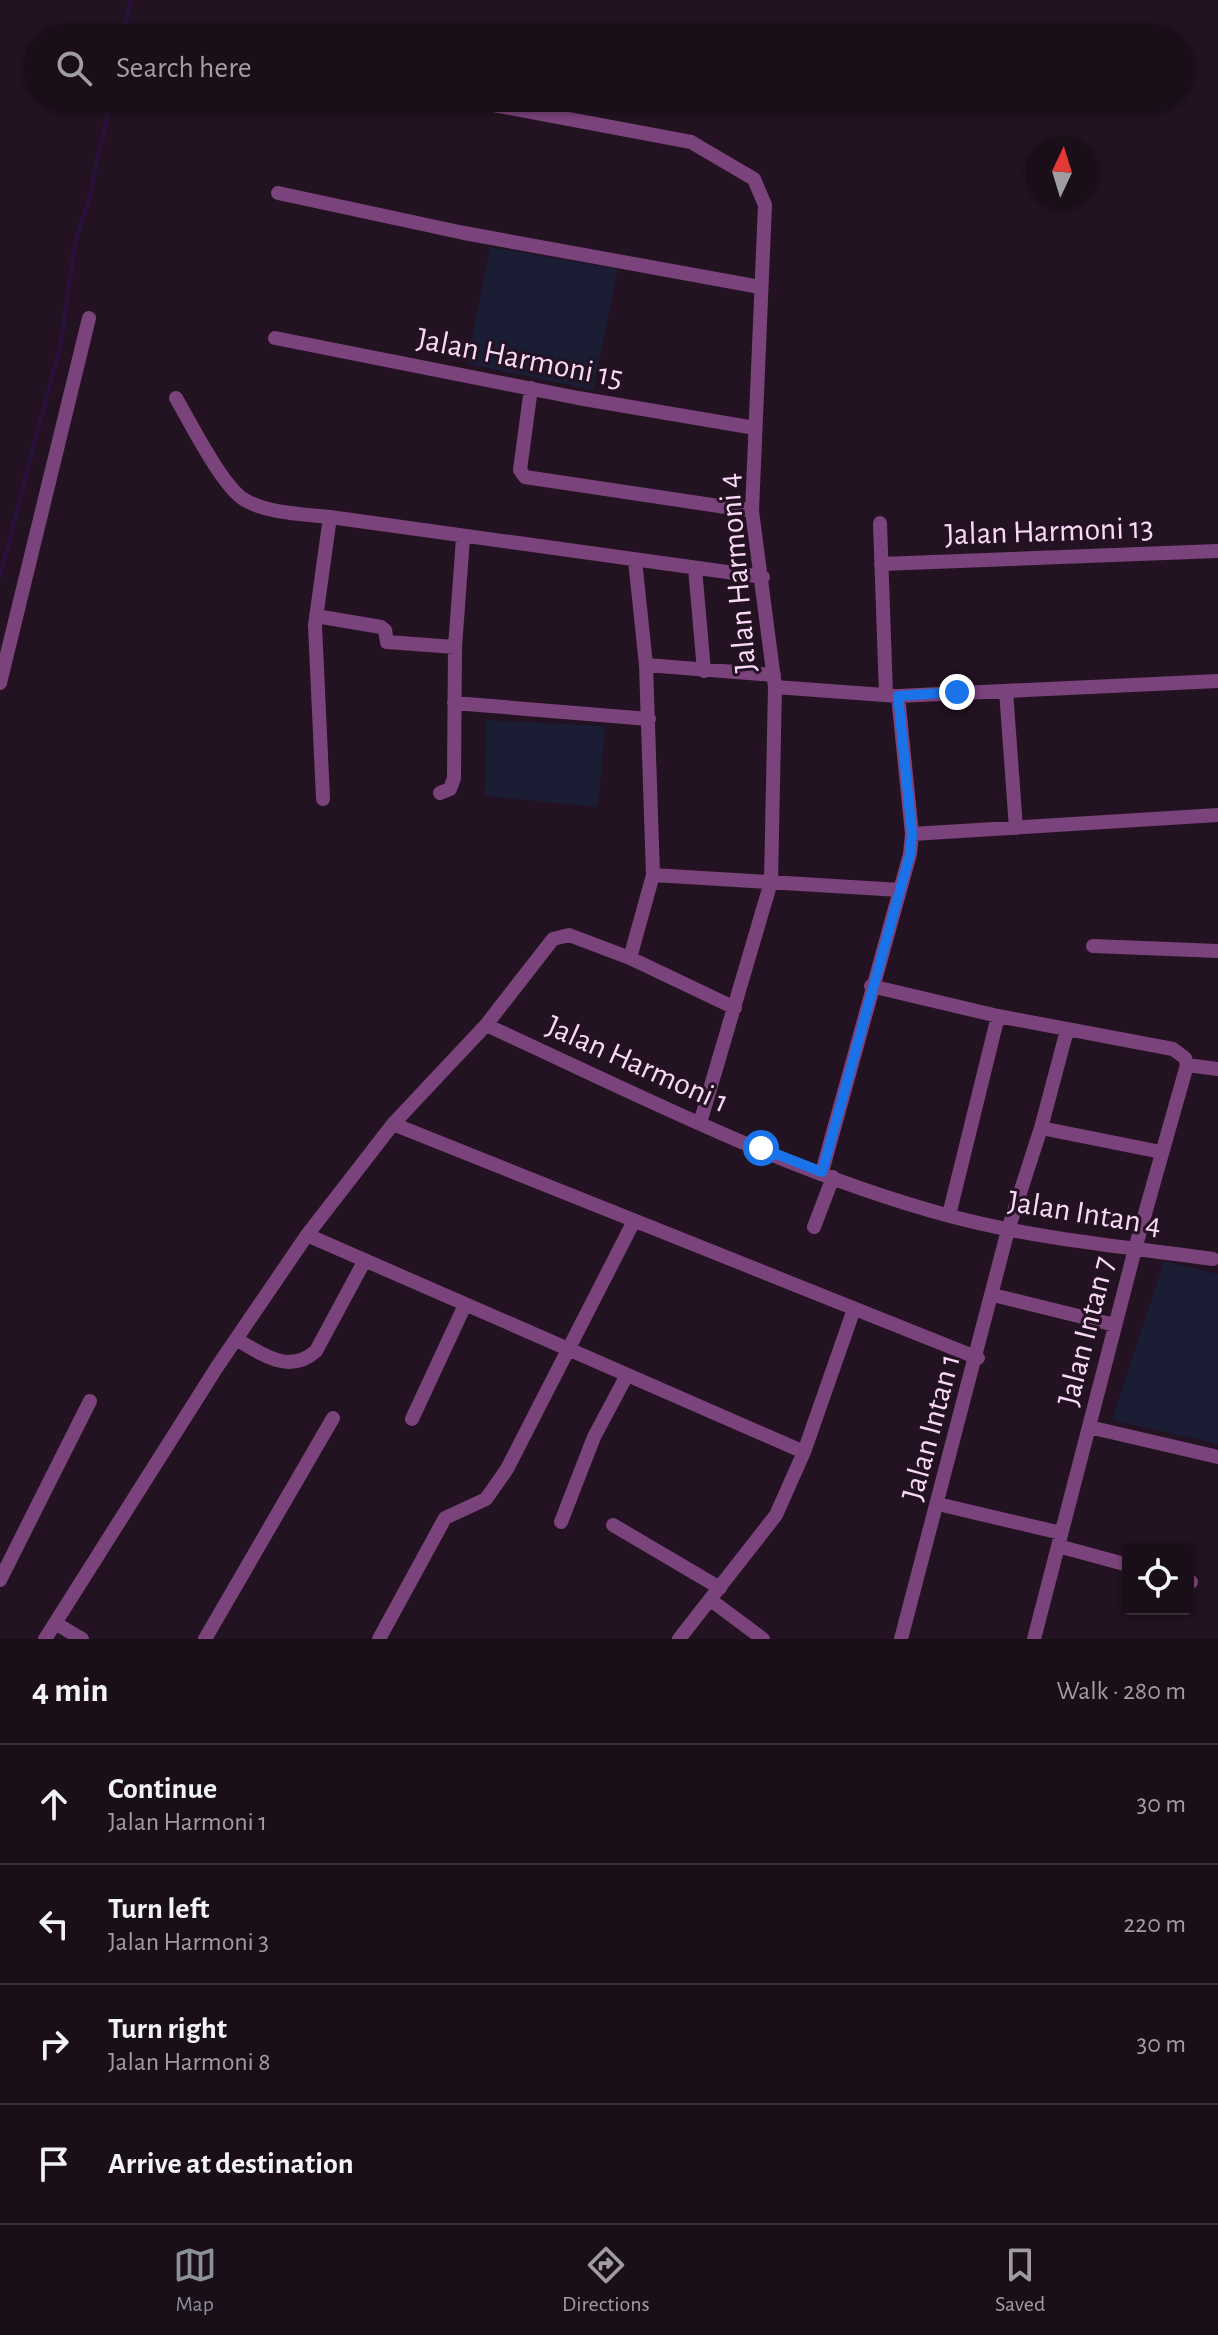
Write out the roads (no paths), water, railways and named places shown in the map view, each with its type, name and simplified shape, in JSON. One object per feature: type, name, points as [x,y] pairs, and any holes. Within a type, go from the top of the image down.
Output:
[{"type":"street","name":"Jalan Harmoni 4","points":[[531,112],[691,142],[754,179],[765,205],[752,511],[763,577],[774,681],[771,882],[700,1123]]},
{"type":"street","points":[[278,193],[464,233],[760,287]]},
{"type":"street","points":[[0,683],[89,318]]},
{"type":"street","name":"Jalan Harmoni 15","points":[[275,338],[755,428]]},
{"type":"street","points":[[531,388],[520,470],[525,477],[752,511]]},
{"type":"street","points":[[176,398],[208,452],[241,497],[274,509],[463,538],[763,577]]},
{"type":"street","points":[[323,799],[316,616],[330,517]]},
{"type":"street","points":[[814,1227],[871,986],[900,890],[912,834],[892,695],[880,523]]},
{"type":"street","points":[[440,793],[450,789],[454,778],[455,647],[463,538]]},
{"type":"street","name":"Jalan Harmoni 13","points":[[881,564],[1218,551]]},
{"type":"street","points":[[630,958],[653,875],[646,665],[635,560]]},
{"type":"street","points":[[695,568],[704,671]]},
{"type":"street","points":[[316,616],[383,628],[387,642],[455,647]]},
{"type":"street","points":[[646,665],[892,695],[1218,681]]},
{"type":"street","points":[[1006,691],[1016,828]]},
{"type":"street","points":[[454,703],[649,719]]},
{"type":"street","points":[[912,834],[1218,815]]},
{"type":"street","points":[[653,875],[900,890]]},
{"type":"street","points":[[45,1639],[236,1339],[307,1235],[393,1124],[486,1025],[553,939],[569,935],[630,958],[735,1008]]},
{"type":"street","points":[[1093,946],[1218,951]]},
{"type":"street","points":[[871,986],[998,1016],[1167,1048],[1180,1053],[1187,1065],[1218,1069]]},
{"type":"street","points":[[949,1215],[998,1016]]},
{"type":"street","name":"Jalan Harmoni 1","points":[[486,1025],[700,1123],[828,1174],[949,1215]]},
{"type":"street","name":"Jalan Intan 1","points":[[901,1639],[978,1358],[1008,1230],[1041,1128],[1067,1030]]},
{"type":"street","name":"Jalan Intan 7","points":[[1034,1639],[1135,1249],[1187,1065]]},
{"type":"street","points":[[393,1124],[978,1358]]},
{"type":"street","points":[[1041,1128],[1161,1152]]},
{"type":"street","name":"Jalan Intan 4","points":[[949,1215],[1008,1230],[1213,1259]]},
{"type":"street","points":[[379,1639],[445,1518],[486,1499],[507,1469],[634,1221]]},
{"type":"street","points":[[307,1235],[804,1452]]},
{"type":"street","points":[[236,1339],[281,1362],[309,1357],[316,1351],[365,1260]]},
{"type":"street","points":[[993,1295],[1115,1325]]},
{"type":"street","points":[[412,1419],[465,1305]]},
{"type":"street","points":[[679,1639],[776,1515],[804,1452],[854,1309]]},
{"type":"street","points":[[561,1522],[594,1437],[627,1375]]},
{"type":"street","points":[[0,1580],[90,1401]]},
{"type":"street","points":[[205,1639],[333,1418]]},
{"type":"street","points":[[1089,1427],[1218,1457]]},
{"type":"street","points":[[938,1504],[1060,1540],[1122,1563]]},
{"type":"street","points":[[613,1525],[716,1595],[763,1639]]},
{"type":"street","points":[[55,1623],[82,1639]]},
{"type":"waterway","points":[[126,24],[131,0]]},
{"type":"waterway","points":[[0,576],[61,342],[76,238],[88,203],[108,112]]}]
